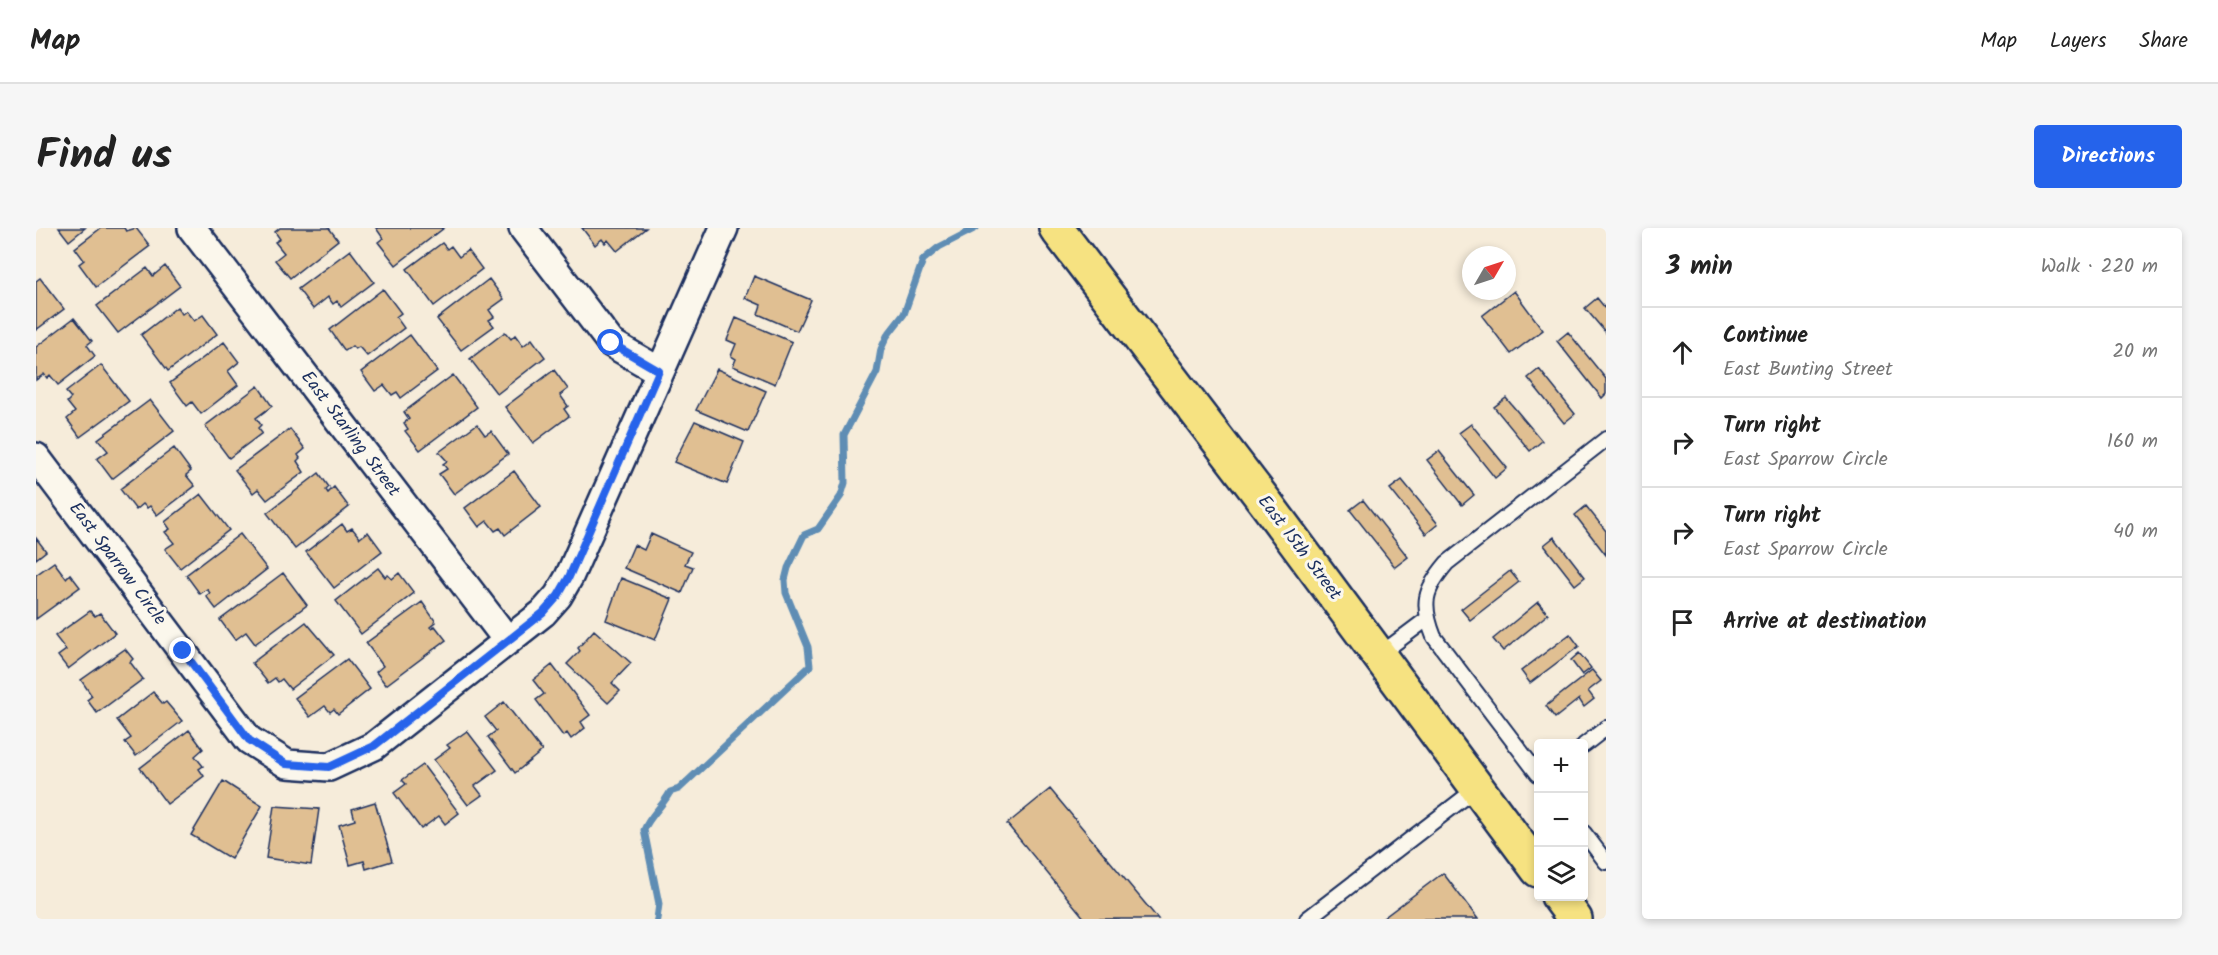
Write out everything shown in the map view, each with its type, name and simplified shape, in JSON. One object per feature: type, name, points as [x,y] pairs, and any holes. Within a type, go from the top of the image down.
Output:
[{"type":"main road","name":"East 15th Street","points":[[1056,228],[1534,863]]},
{"type":"main road","points":[[1561,901],[1575,919]]},
{"type":"street","name":"East Starling Street","points":[[192,228],[508,640]]},
{"type":"street","points":[[523,228],[611,343],[659,371]]},
{"type":"street","name":"East Sparrow Circle","points":[[36,457],[249,740],[286,764],[329,767],[374,746],[543,613],[558,596],[569,577],[724,228]]},
{"type":"lane","points":[[1534,767],[1434,637],[1427,619],[1425,598],[1434,579],[1447,563],[1606,439]]},
{"type":"lane","points":[[1379,655],[1427,619]]},
{"type":"lane","points":[[1588,742],[1606,728]]},
{"type":"lane","points":[[1307,919],[1477,788]]},
{"type":"lane","points":[[1588,838],[1606,862]]},
{"type":"building","points":[[59,228],[85,228],[69,241]]},
{"type":"building","points":[[101,228],[124,228],[126,231],[136,228],[150,246],[96,287],[79,264],[84,260],[75,248]]},
{"type":"building","points":[[280,228],[329,228],[338,240],[290,278],[275,260],[284,253],[275,242],[280,239],[275,232]]},
{"type":"building","points":[[376,228],[444,228],[396,265],[378,242],[383,238]]},
{"type":"building","points":[[582,228],[646,228],[617,251],[608,240],[605,243],[602,239],[595,245]]},
{"type":"building","points":[[442,243],[447,249],[451,246],[459,257],[468,250],[482,269],[434,306],[407,269]]},
{"type":"building","points":[[350,250],[374,282],[341,307],[337,301],[333,304],[328,297],[313,309],[298,289]]},
{"type":"building","points":[[165,266],[180,286],[118,333],[97,306],[147,268],[153,276]]},
{"type":"building","points":[[754,276],[811,300],[797,331],[758,314],[761,305],[745,298]]},
{"type":"building","points":[[40,278],[64,309],[36,330],[36,281]]},
{"type":"building","points":[[489,279],[504,299],[489,310],[494,317],[489,320],[494,326],[461,350],[437,319]]},
{"type":"building","points":[[383,289],[401,313],[396,317],[404,328],[367,356],[359,347],[355,349],[352,346],[345,351],[330,330]]},
{"type":"building","points":[[1516,294],[1543,330],[1511,354],[1482,316],[1502,300],[1516,300]]},
{"type":"building","points":[[1597,298],[1606,309],[1606,333],[1585,308]]},
{"type":"building","points":[[177,307],[182,314],[186,311],[194,321],[203,315],[217,334],[168,371],[141,335]]},
{"type":"building","points":[[74,318],[92,341],[87,345],[95,356],[58,385],[50,375],[47,378],[44,374],[36,380],[36,347]]},
{"type":"building","points":[[736,318],[792,342],[775,384],[733,366],[736,359],[731,356],[736,344],[727,340]]},
{"type":"building","points":[[505,332],[511,339],[515,335],[523,346],[532,339],[545,357],[497,394],[470,359]]},
{"type":"building","points":[[1568,332],[1606,379],[1606,394],[1602,398],[1557,341]]},
{"type":"building","points":[[410,335],[437,371],[401,398],[397,392],[392,395],[384,385],[375,391],[361,372]]},
{"type":"building","points":[[224,342],[239,362],[228,371],[238,385],[201,414],[192,402],[187,406],[170,383]]},
{"type":"building","points":[[101,365],[129,401],[80,437],[67,419],[75,412],[67,402],[71,398],[66,392]]},
{"type":"building","points":[[717,369],[766,391],[748,432],[696,410]]},
{"type":"building","points":[[1539,369],[1575,414],[1564,423],[1528,378]]},
{"type":"building","points":[[554,370],[568,389],[560,395],[568,406],[564,409],[569,416],[533,443],[505,407]]},
{"type":"building","points":[[453,375],[477,407],[420,450],[405,431],[408,429],[404,423],[409,419],[404,412]]},
{"type":"building","points":[[258,386],[272,406],[256,418],[261,425],[258,428],[262,433],[229,458],[205,426]]},
{"type":"building","points":[[1506,398],[1542,441],[1530,451],[1494,407]]},
{"type":"building","points":[[150,400],[174,431],[112,479],[97,459],[108,451],[98,439]]},
{"type":"building","points":[[695,421],[744,442],[727,484],[674,462]]},
{"type":"building","points":[[477,424],[485,435],[491,431],[508,454],[454,494],[439,474],[447,469],[443,464],[447,461],[439,452]]},
{"type":"building","points":[[1471,424],[1507,468],[1495,478],[1459,433]]},
{"type":"building","points":[[290,429],[305,449],[298,455],[300,458],[297,461],[304,472],[267,500],[258,489],[253,493],[235,470]]},
{"type":"building","points":[[174,448],[191,471],[186,475],[195,486],[157,515],[150,506],[147,508],[143,504],[136,510],[120,489]]},
{"type":"building","points":[[1439,451],[1474,495],[1462,505],[1427,460]]},
{"type":"building","points":[[514,471],[541,507],[505,535],[500,528],[495,531],[487,521],[479,527],[465,508]]},
{"type":"building","points":[[319,473],[329,487],[326,490],[328,493],[334,487],[349,507],[295,549],[267,513]]},
{"type":"building","points":[[1402,480],[1438,524],[1426,534],[1390,489]]},
{"type":"building","points":[[201,494],[229,530],[180,568],[165,549],[174,543],[165,532],[170,529],[165,522]]},
{"type":"building","points":[[1363,500],[1408,557],[1395,567],[1350,510]]},
{"type":"building","points":[[1586,506],[1606,531],[1606,555],[1575,515]]},
{"type":"building","points":[[342,524],[347,531],[352,528],[360,538],[368,532],[382,551],[334,588],[306,552]]},
{"type":"building","points":[[240,534],[267,569],[216,609],[206,596],[210,593],[207,589],[200,594],[186,575]]},
{"type":"building","points":[[651,534],[691,552],[685,564],[693,567],[682,593],[624,568],[634,545],[644,550]]},
{"type":"building","points":[[1554,537],[1585,577],[1575,585],[1544,545]]},
{"type":"building","points":[[36,538],[46,551],[36,559]]},
{"type":"building","points":[[54,562],[66,578],[70,574],[80,587],[36,619],[36,575]]},
{"type":"building","points":[[378,568],[385,577],[388,575],[392,579],[399,573],[414,593],[361,634],[336,601]]},
{"type":"building","points":[[1510,571],[1519,582],[1470,620],[1461,609]]},
{"type":"building","points":[[283,573],[307,605],[255,644],[246,632],[235,640],[220,620]]},
{"type":"building","points":[[621,578],[672,599],[655,640],[606,620]]},
{"type":"building","points":[[422,602],[436,622],[430,627],[432,629],[435,626],[446,640],[386,685],[376,672],[383,666],[366,643]]},
{"type":"building","points":[[1538,602],[1548,614],[1503,651],[1493,639]]},
{"type":"building","points":[[90,611],[95,616],[100,613],[115,633],[68,669],[58,656],[66,650],[55,636]]},
{"type":"building","points":[[306,622],[334,655],[290,689],[282,679],[278,682],[275,678],[268,683],[252,663]]},
{"type":"building","points":[[594,630],[631,663],[612,683],[620,691],[608,703],[567,664],[580,651],[578,648]]},
{"type":"building","points":[[1570,634],[1579,646],[1530,683],[1521,671]]},
{"type":"building","points":[[125,649],[133,659],[130,662],[143,679],[97,713],[87,700],[92,696],[81,680]]},
{"type":"building","points":[[1579,653],[1591,668],[1582,675],[1571,660]]},
{"type":"building","points":[[347,659],[370,689],[338,714],[334,709],[330,712],[325,706],[310,717],[295,698]]},
{"type":"building","points":[[552,665],[590,715],[581,722],[585,728],[571,739],[567,733],[563,736],[536,700],[544,694],[533,680]]},
{"type":"building","points":[[1592,670],[1601,681],[1588,691],[1594,699],[1584,707],[1579,699],[1555,718],[1546,706]]},
{"type":"building","points":[[153,692],[163,704],[166,702],[182,721],[136,756],[125,742],[131,738],[117,720]]},
{"type":"building","points":[[504,702],[542,751],[515,773],[488,737],[496,731],[485,717]]},
{"type":"building","points":[[189,730],[203,749],[195,756],[203,766],[199,769],[204,776],[167,804],[140,768]]},
{"type":"building","points":[[467,731],[497,770],[475,786],[482,795],[468,805],[434,760],[450,748],[447,745]]},
{"type":"building","points":[[423,765],[459,813],[445,824],[439,816],[421,829],[394,793],[406,784],[402,780]]},
{"type":"building","points":[[223,781],[262,806],[231,859],[191,835]]},
{"type":"building","points":[[1050,789],[1158,919],[1085,919],[1007,824]]},
{"type":"building","points":[[375,802],[392,861],[366,869],[364,861],[350,865],[339,825],[355,820],[352,809]]},
{"type":"building","points":[[274,806],[319,809],[311,865],[266,858]]},
{"type":"building","points":[[1443,873],[1478,919],[1382,919]]},
{"type":"waterway","points":[[657,919],[659,904],[644,830],[670,792],[679,789],[810,666],[808,647],[786,593],[785,580],[788,568],[804,535],[818,529],[841,496],[845,483],[844,435],[877,372],[881,349],[887,336],[904,314],[923,260],[939,247],[976,228]]},
{"type":"route","points":[[183,651],[249,740],[286,764],[329,767],[374,746],[543,613],[558,596],[569,577],[659,371],[611,343]]}]
